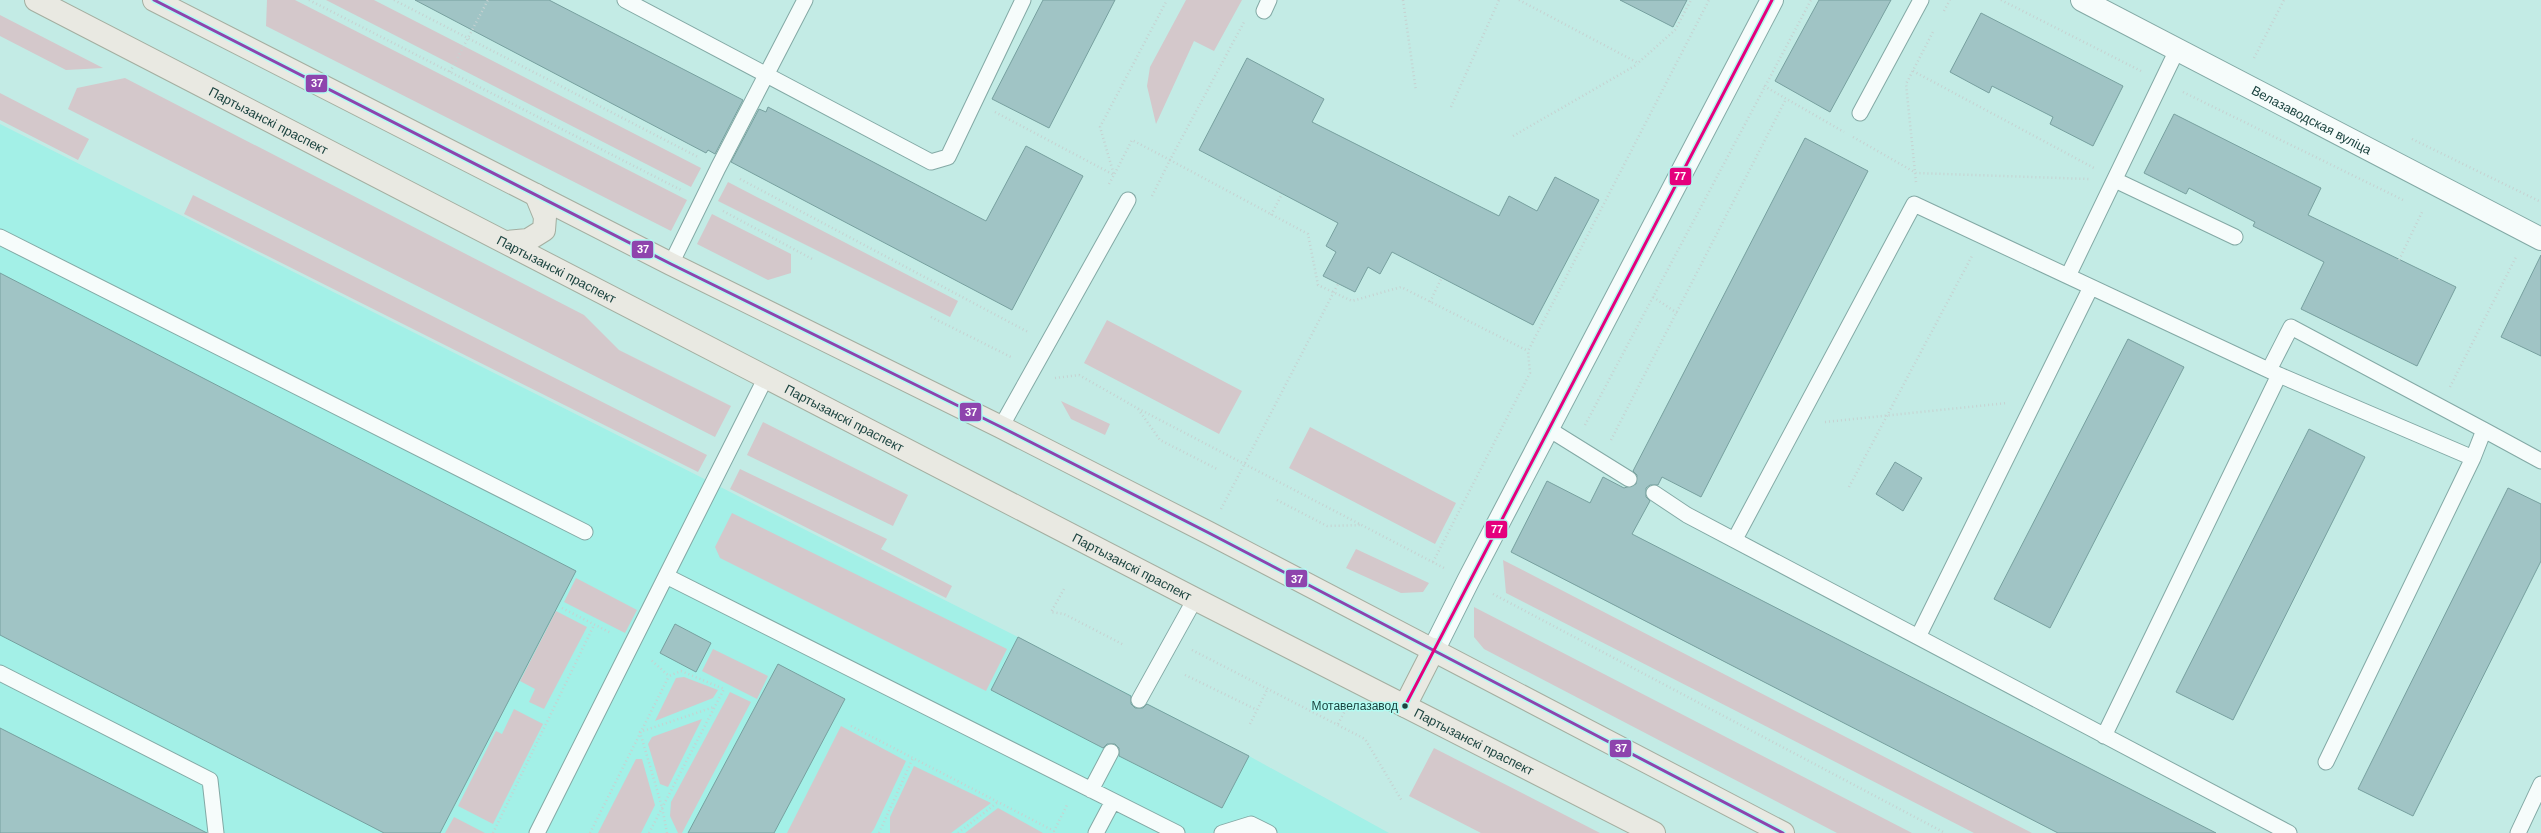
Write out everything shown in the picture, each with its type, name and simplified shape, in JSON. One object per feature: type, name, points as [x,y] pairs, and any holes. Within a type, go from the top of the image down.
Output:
[{"type":"main road","name":"Партызанскі праспект","points":[[36,0],[507,242],[1195,599],[1654,833]]},
{"type":"main road","points":[[154,0],[671,264],[1001,427],[1209,533],[1434,649],[1783,833]]},
{"type":"main road","points":[[507,242],[528,240],[544,230],[545,217],[536,195]]},
{"type":"main road","points":[[1404,706],[1434,649]]},
{"type":"street","points":[[1434,649],[1772,0]]},
{"type":"street","name":"Велазаводская вуліца","points":[[2082,0],[2541,239]]},
{"type":"lane","points":[[625,0],[765,76],[931,162],[948,157],[1023,0]]},
{"type":"lane","points":[[671,264],[718,168],[805,0]]},
{"type":"lane","points":[[1860,113],[1921,0]]},
{"type":"lane","points":[[2068,276],[2163,82],[2177,50]]},
{"type":"lane","points":[[2115,180],[2235,237]]},
{"type":"lane","points":[[1001,427],[1128,200]]},
{"type":"lane","points":[[1735,539],[1914,204],[2274,373],[2473,458]]},
{"type":"lane","points":[[0,237],[584,532]]},
{"type":"lane","points":[[1919,635],[2091,288]]},
{"type":"lane","points":[[2104,736],[2274,373],[2291,327],[2541,461]]},
{"type":"lane","points":[[537,833],[766,377]]},
{"type":"lane","points":[[1548,428],[1629,479]]},
{"type":"lane","points":[[2326,762],[2473,458],[2484,430]]},
{"type":"lane","points":[[1654,493],[1687,515],[1919,635],[2104,736],[2289,833]]},
{"type":"lane","points":[[666,576],[1177,833]]},
{"type":"lane","points":[[1139,700],[1195,599]]},
{"type":"lane","points":[[0,673],[210,780],[216,833]]},
{"type":"lane","points":[[1091,790],[1111,752]]},
{"type":"lane","points":[[2518,833],[2541,784]]},
{"type":"lane","points":[[1096,833],[1113,801]]},
{"type":"lane","points":[[1222,833],[1251,824],[1269,833]]},
{"type":"path","points":[[309,0],[702,200],[814,260]]},
{"type":"path","points":[[394,0],[718,168],[1028,332]]},
{"type":"path","points":[[450,72],[488,0]]},
{"type":"path","points":[[1114,175],[1100,127],[1167,0]]},
{"type":"path","points":[[1403,0],[1416,91]]},
{"type":"path","points":[[1451,107],[1499,0]]},
{"type":"path","points":[[1519,0],[1638,63]]},
{"type":"path","points":[[1513,136],[1638,63],[1675,30],[1691,0]]},
{"type":"path","points":[[1433,562],[1530,373],[1528,351],[1709,0]]},
{"type":"path","points":[[1811,0],[1764,86],[1916,173],[2115,180]]},
{"type":"path","points":[[1942,14],[1950,0]]},
{"type":"path","points":[[2001,0],[2163,82],[2409,203]]},
{"type":"path","points":[[2252,62],[2284,0]]},
{"type":"path","points":[[1170,160],[1245,19]]},
{"type":"path","points":[[1914,204],[1916,173],[1906,84],[1935,28]]},
{"type":"path","points":[[1913,71],[2115,180]]},
{"type":"path","points":[[1617,429],[1786,99]]},
{"type":"path","points":[[974,101],[1114,175]]},
{"type":"path","points":[[1107,188],[1132,140],[1308,234],[1318,285],[1352,301],[1401,287],[1528,351]]},
{"type":"path","points":[[1271,215],[1282,194]]},
{"type":"path","points":[[2416,207],[2430,213]]},
{"type":"path","points":[[2399,260],[2423,210]]},
{"type":"path","points":[[1849,487],[1983,236]]},
{"type":"path","points":[[2510,254],[2523,260]]},
{"type":"path","points":[[2440,406],[2516,257]]},
{"type":"path","points":[[1430,302],[1442,277]]},
{"type":"path","points":[[1209,533],[1338,284]]},
{"type":"path","points":[[1653,297],[1677,313]]},
{"type":"path","points":[[931,317],[1053,378],[1080,375],[1137,408],[1364,525],[1445,569]]},
{"type":"path","points":[[1032,325],[1028,332],[1034,368]]},
{"type":"path","points":[[1795,425],[2035,400]]},
{"type":"path","points":[[1137,408],[1160,440],[1217,469]]},
{"type":"path","points":[[1277,500],[1327,526],[1364,525]]},
{"type":"path","points":[[1064,589],[1051,612],[1064,614],[1124,645]]},
{"type":"path","points":[[1492,593],[1945,833]]},
{"type":"path","points":[[562,608],[632,643],[669,676]]},
{"type":"path","points":[[493,833],[594,625]]},
{"type":"path","points":[[1172,640],[1365,739],[1402,801]]},
{"type":"path","points":[[590,833],[669,676],[681,671],[724,689],[649,833]]},
{"type":"path","points":[[1185,675],[1257,710]]},
{"type":"path","points":[[1250,724],[1268,688]]},
{"type":"path","points":[[640,732],[715,707]]},
{"type":"path","points":[[851,726],[1054,832],[1068,804]]},
{"type":"path","points":[[640,732],[662,807],[667,833]]},
{"type":"path","points":[[879,833],[913,758]]},
{"type":"path","points":[[958,833],[998,802]]},
{"type":"shaded area","points":[[267,0],[295,0],[687,200],[671,231],[266,26]]},
{"type":"shaded area","points":[[326,0],[374,0],[701,168],[691,187]]},
{"type":"shaded area","points":[[1186,0],[1242,0],[1214,51],[1194,41],[1156,124],[1147,86],[1150,67]]},
{"type":"shaded area","points":[[0,15],[103,68],[66,70],[0,36]]},
{"type":"shaded area","points":[[125,78],[584,315],[619,350],[731,406],[715,437],[68,109],[77,88]]},
{"type":"shaded area","points":[[0,93],[89,139],[78,160],[0,120]]},
{"type":"shaded area","points":[[0,124],[1018,637],[1249,756],[1389,833],[0,833]]},
{"type":"shaded area","points":[[728,182],[958,301],[950,317],[718,201]]},
{"type":"shaded area","points":[[193,195],[707,455],[698,472],[184,214]]},
{"type":"shaded area","points":[[712,214],[791,254],[791,273],[768,280],[697,244]]},
{"type":"shaded area","points":[[1107,320],[1242,391],[1219,434],[1084,363]]},
{"type":"shaded area","points":[[1061,401],[1110,424],[1105,435],[1071,419]]},
{"type":"shaded area","points":[[763,422],[908,495],[893,526],[747,455]]},
{"type":"shaded area","points":[[1310,427],[1456,503],[1435,544],[1289,468]]},
{"type":"shaded area","points":[[740,469],[887,539],[881,549],[952,586],[946,598],[730,489]]},
{"type":"shaded area","points":[[732,513],[1007,649],[986,691],[720,558],[715,547]]},
{"type":"shaded area","points":[[1356,549],[1429,583],[1423,592],[1401,593],[1346,568]]},
{"type":"shaded area","points":[[1503,560],[2032,833],[1974,833],[1506,593]]},
{"type":"shaded area","points":[[576,578],[637,610],[625,633],[564,602]]},
{"type":"shaded area","points":[[1474,607],[1912,833],[1837,833],[1484,649],[1474,637]]},
{"type":"shaded area","points":[[556,611],[587,627],[544,709],[529,702],[535,689],[520,681]]},
{"type":"shaded area","points":[[713,649],[768,676],[757,699],[702,671]]},
{"type":"shaded area","points":[[684,677],[718,690],[713,698],[655,721],[676,678]]},
{"type":"shaded area","points":[[730,692],[751,702],[682,833],[678,833],[670,816],[671,802]]},
{"type":"shaded area","points":[[514,709],[543,724],[493,824],[458,806],[496,731],[502,734]]},
{"type":"shaded area","points":[[702,719],[668,787],[660,784],[648,744],[652,737]]},
{"type":"shaded area","points":[[841,726],[906,761],[874,829],[871,833],[787,833]]},
{"type":"shaded area","points":[[1434,748],[1600,833],[1481,833],[1409,796]]},
{"type":"shaded area","points":[[636,759],[642,759],[655,805],[641,833],[598,833]]},
{"type":"shaded area","points":[[914,766],[991,803],[951,833],[890,833],[890,817]]},
{"type":"shaded area","points":[[998,808],[1043,833],[965,833]]},
{"type":"shaded area","points":[[454,817],[485,833],[445,833]]},
{"type":"building","points":[[415,0],[549,0],[743,100],[715,154],[708,150],[706,153]]},
{"type":"building","points":[[1043,0],[1115,0],[1049,128],[992,99]]},
{"type":"building","points":[[1620,0],[1687,0],[1673,27]]},
{"type":"building","points":[[1819,0],[1891,0],[1830,112],[1775,81]]},
{"type":"building","points":[[1981,13],[2123,86],[2093,146],[2050,124],[2053,117],[1992,86],[1989,93],[1950,72]]},
{"type":"building","points":[[1247,58],[1324,99],[1312,122],[1499,216],[1509,196],[1537,211],[1555,177],[1599,200],[1533,325],[1392,252],[1380,274],[1368,267],[1355,292],[1323,276],[1336,252],[1326,246],[1338,223],[1199,150]]},
{"type":"building","points":[[768,107],[986,221],[1026,146],[1083,176],[1012,310],[731,162],[759,109],[766,112]]},
{"type":"building","points":[[2174,114],[2321,188],[2308,215],[2456,287],[2417,366],[2301,309],[2324,262],[2253,226],[2255,222],[2189,188],[2186,194],[2144,173]]},
{"type":"building","points":[[1805,138],[1868,171],[1701,497],[1662,477],[1658,485],[1650,485],[1646,488],[1646,497],[1650,501],[1632,534],[2216,833],[2058,833],[1511,552],[1547,481],[1590,503],[1603,477],[1624,488],[1636,484],[1637,475],[1633,471]]},
{"type":"building","points":[[2541,255],[2541,356],[2501,337]]},
{"type":"building","points":[[0,273],[576,571],[440,833],[384,833],[0,635]]},
{"type":"building","points":[[2128,339],[2184,367],[2050,628],[1994,599]]},
{"type":"building","points":[[2309,429],[2365,457],[2233,720],[2176,692]]},
{"type":"building","points":[[1895,462],[1922,478],[1903,511],[1876,494]]},
{"type":"building","points":[[2508,488],[2541,504],[2541,561],[2413,816],[2358,789]]},
{"type":"building","points":[[675,624],[711,643],[696,672],[660,653]]},
{"type":"building","points":[[1018,637],[1131,696],[1131,704],[1135,708],[1143,708],[1147,704],[1249,756],[1222,808],[1119,756],[1119,748],[1115,744],[1107,744],[1103,748],[991,690]]},
{"type":"building","points":[[778,664],[845,699],[774,833],[688,833]]},
{"type":"building","points":[[0,728],[207,833],[0,833]]},
{"type":"transit line","name":"37","points":[[154,0],[671,264],[1001,427],[1209,533],[1783,833]]},
{"type":"transit line","name":"77","points":[[1405,706],[1772,0]]},
{"type":"place","name":"Мотавелазавод","points":[[1405,706]]}]
